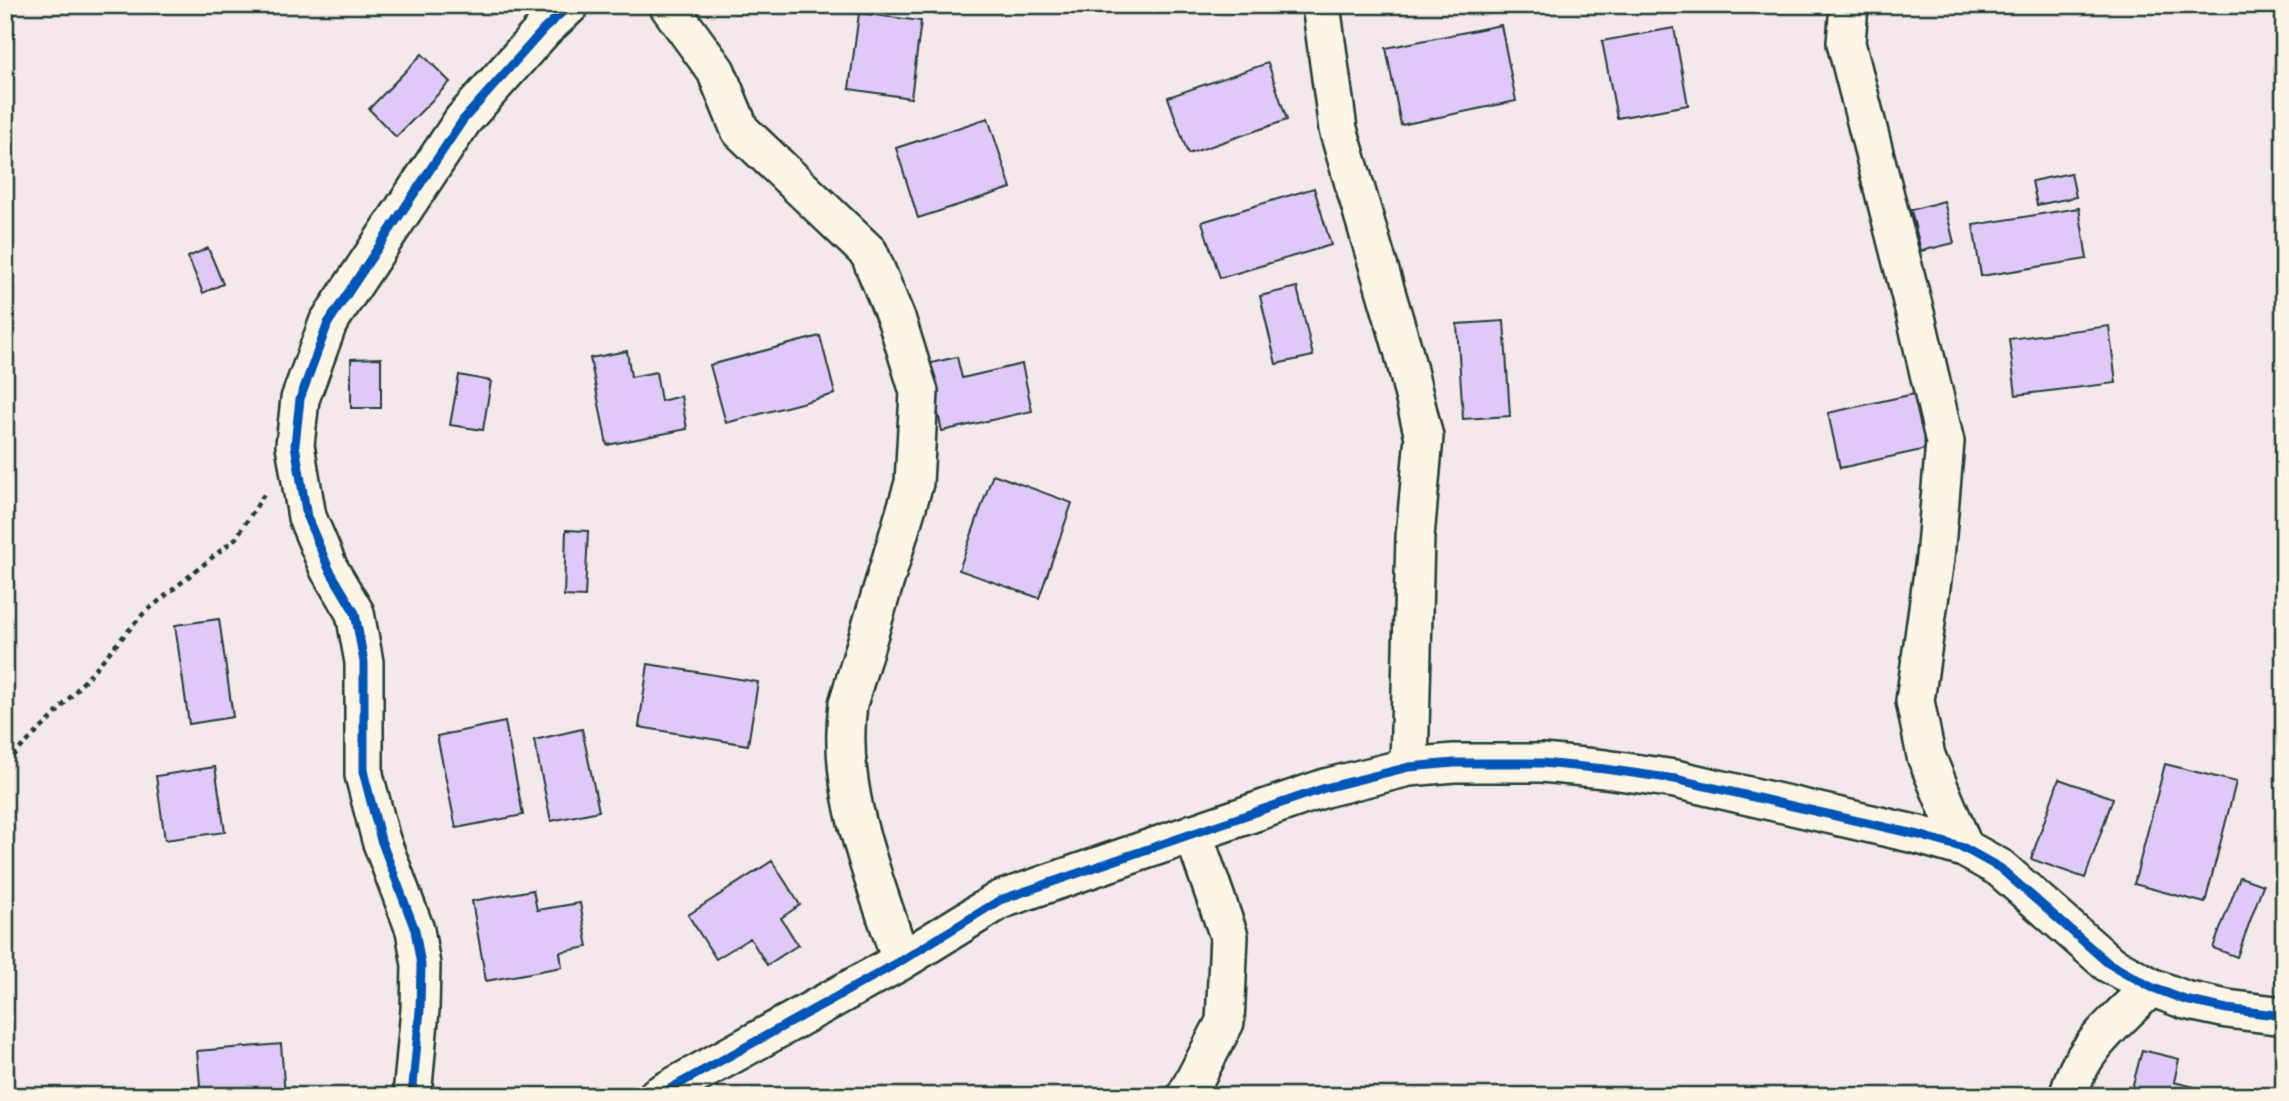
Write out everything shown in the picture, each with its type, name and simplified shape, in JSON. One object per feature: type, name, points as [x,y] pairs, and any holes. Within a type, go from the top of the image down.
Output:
[{"type":"street","points":[[412,1096],[421,965],[415,930],[381,840],[363,775],[364,662],[355,613],[329,569],[307,517],[295,445],[299,399],[328,323],[343,297],[463,120],[544,29],[570,5]]},
{"type":"street","points":[[668,5],[716,71],[740,130],[869,253],[897,321],[919,392],[914,483],[848,704],[845,728],[847,781],[855,815],[901,961]]},
{"type":"street","points":[[1321,5],[1338,130],[1403,350],[1424,437],[1415,537],[1409,767]]},
{"type":"street","points":[[1849,5],[1846,43],[1945,442],[1935,558],[1915,701],[1926,756],[1964,848]]},
{"type":"street","points":[[657,1096],[901,961],[1000,900],[1325,788],[1409,767],[1454,764],[1542,763],[1675,779],[1919,835],[1964,848],[2000,868],[2108,963],[2151,987],[2185,1000],[2216,1007],[2284,1016]]},
{"type":"street","points":[[1186,1096],[1224,1022],[1229,936],[1193,834]]},
{"type":"street","points":[[2070,1096],[2073,1076],[2100,1039],[2151,987]]},
{"type":"path","points":[[5,763],[52,718],[144,614],[236,538],[295,445]]},
{"type":"building","points":[[859,13],[921,21],[911,98],[849,89]]},
{"type":"building","points":[[1501,25],[1516,101],[1401,125],[1386,48]]},
{"type":"building","points":[[1674,28],[1688,105],[1617,118],[1602,41]]},
{"type":"building","points":[[422,54],[450,82],[396,137],[369,109]]},
{"type":"building","points":[[1268,63],[1287,120],[1188,154],[1168,97]]},
{"type":"building","points":[[988,118],[1011,188],[918,218],[896,148]]},
{"type":"building","points":[[2071,173],[2076,197],[2037,205],[2032,181]]},
{"type":"building","points":[[1314,188],[1331,245],[1220,278],[1202,222]]},
{"type":"building","points":[[1944,201],[1954,243],[1921,251],[1911,210]]},
{"type":"building","points":[[2079,208],[2087,259],[1981,276],[1973,225]]},
{"type":"building","points":[[208,248],[223,284],[203,293],[188,257]]},
{"type":"building","points":[[1297,287],[1313,356],[1276,364],[1260,296]]},
{"type":"building","points":[[1504,321],[1510,416],[1463,419],[1457,324]]},
{"type":"building","points":[[2109,326],[2116,383],[2016,395],[2009,339]]},
{"type":"building","points":[[820,336],[835,394],[726,423],[710,365]]},
{"type":"building","points":[[627,351],[631,377],[656,372],[661,401],[681,396],[687,429],[607,445],[590,358]]},
{"type":"building","points":[[957,357],[962,378],[1022,364],[1032,411],[942,431],[927,364]]},
{"type":"building","points":[[381,358],[381,408],[351,408],[351,359]]},
{"type":"building","points":[[459,375],[491,381],[483,430],[450,425]]},
{"type":"building","points":[[1914,394],[1926,449],[1840,468],[1828,413]]},
{"type":"building","points":[[993,474],[1072,503],[1039,598],[959,570]]},
{"type":"building","points":[[566,530],[588,531],[585,597],[564,596]]},
{"type":"building","points":[[219,619],[233,717],[189,724],[175,625]]},
{"type":"building","points":[[648,664],[758,682],[748,745],[639,727]]},
{"type":"building","points":[[505,722],[523,815],[456,828],[437,736]]},
{"type":"building","points":[[582,729],[599,811],[551,821],[534,740]]},
{"type":"building","points":[[2165,764],[2236,782],[2205,903],[2134,884]]},
{"type":"building","points":[[215,767],[225,832],[165,840],[156,776]]},
{"type":"building","points":[[2059,779],[2113,798],[2085,878],[2031,859]]},
{"type":"building","points":[[772,861],[800,905],[781,918],[798,945],[767,965],[750,938],[716,959],[688,915]]},
{"type":"building","points":[[2240,877],[2263,885],[2237,957],[2213,948]]},
{"type":"building","points":[[533,890],[537,910],[580,903],[588,947],[560,952],[562,967],[486,981],[472,901]]},
{"type":"building","points":[[281,1044],[285,1096],[201,1096],[197,1051]]},
{"type":"building","points":[[2142,1050],[2179,1059],[2174,1082],[2231,1096],[2130,1096]]},
{"type":"cycle path","points":[[412,1096],[421,965],[415,930],[381,840],[364,775],[364,662],[355,613],[329,569],[307,517],[295,445],[300,399],[328,323],[463,120],[544,29],[570,5]]},
{"type":"cycle path","points":[[657,1096],[901,961],[1000,900],[1325,788],[1409,767],[1454,763],[1542,763],[1675,779],[1919,835],[1964,848],[2000,868],[2108,963],[2151,987],[2185,1000],[2227,1009],[2284,1016]]}]
